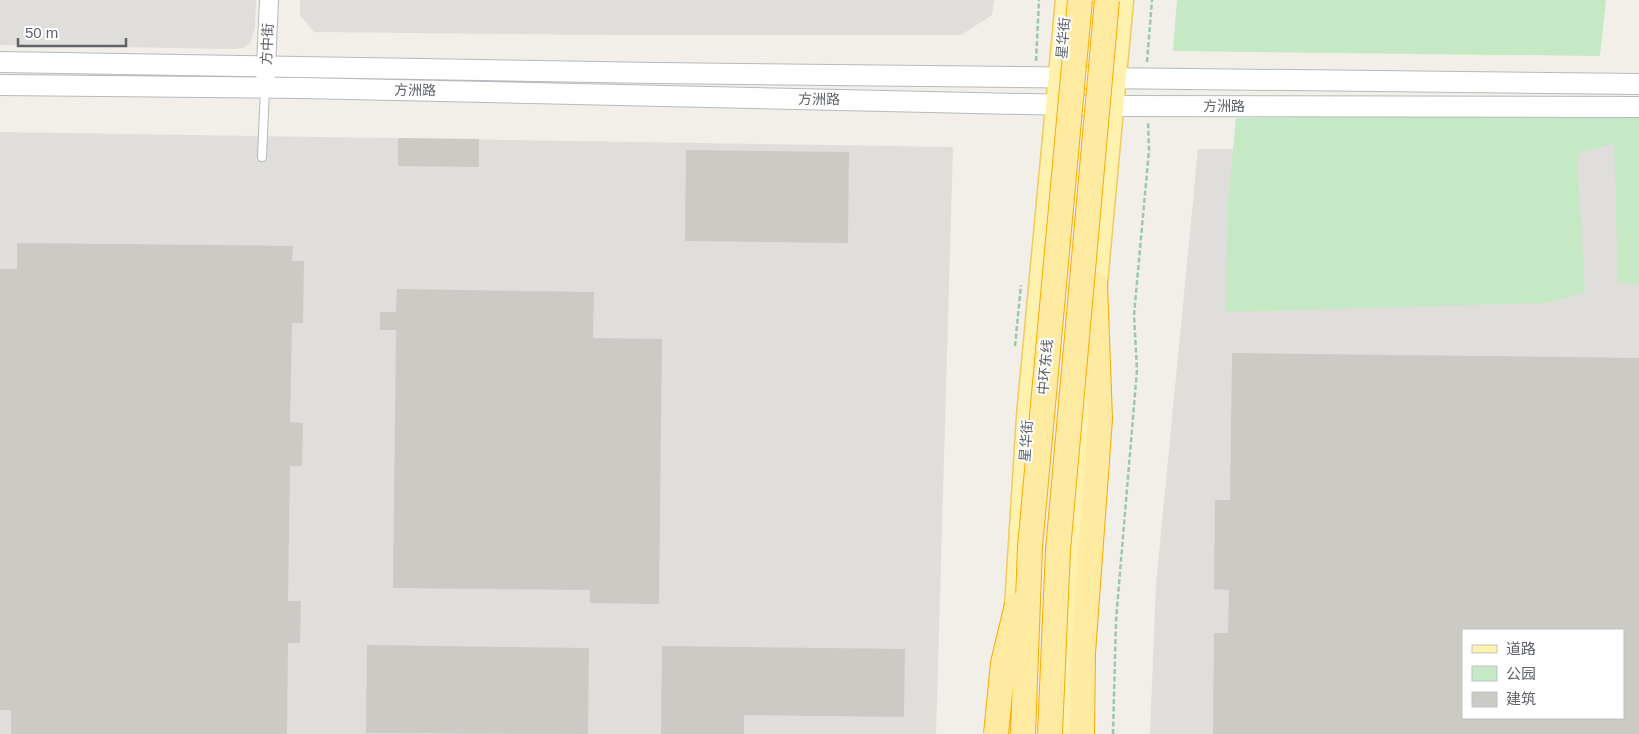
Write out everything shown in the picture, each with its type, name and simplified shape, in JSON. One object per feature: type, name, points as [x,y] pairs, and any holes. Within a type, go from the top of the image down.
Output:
[{"type":"highway","name":"中环东线","points":[[1023,734],[1030,548],[1080,0]]},
{"type":"highway","name":"中环东线","points":[[1050,734],[1058,550],[1107,0]]},
{"type":"highway","points":[[1082,734],[1083,653],[1100,419],[1095,284]]},
{"type":"highway","points":[[996,734],[1003,663],[1030,548]]},
{"type":"main road","name":"星华街","points":[[1009,734],[1028,417],[1067,0]]},
{"type":"main road","points":[[1069,734],[1076,552],[1095,284],[1122,0]]},
{"type":"main road","name":"方洲路","points":[[0,62],[656,73],[1639,84]]},
{"type":"main road","name":"方洲路","points":[[0,85],[265,88],[1112,106],[1639,107]]},
{"type":"street","name":"方中街","points":[[265,88],[270,0]]},
{"type":"lane","points":[[262,156],[265,88]]},
{"type":"path","points":[[1148,78],[1152,0]]},
{"type":"path","points":[[1113,734],[1116,620],[1137,370],[1134,315],[1149,150],[1148,105]]},
{"type":"shaded area","points":[[0,0],[256,0],[255,29],[250,43],[243,48],[234,49],[0,45]]},
{"type":"shaded area","points":[[300,0],[994,0],[992,15],[961,35],[616,35],[314,32],[300,15]]},
{"type":"shaded area","points":[[0,132],[953,147],[936,734],[0,734]]},
{"type":"shaded area","points":[[1376,142],[1639,143],[1639,734],[1150,734],[1156,584],[1198,149],[1307,149]]},
{"type":"green space","points":[[1177,0],[1606,0],[1600,56],[1173,51]]},
{"type":"green space","points":[[1566,113],[1639,115],[1639,284],[1618,282],[1614,143],[1577,154],[1585,292],[1545,303],[1226,312],[1228,202],[1236,118]]},
{"type":"building","points":[[398,138],[479,139],[479,167],[398,166]]},
{"type":"building","points":[[686,150],[849,152],[848,243],[685,241]]},
{"type":"building","points":[[17,243],[293,246],[292,261],[304,261],[303,323],[292,323],[290,422],[303,423],[302,466],[290,466],[288,601],[301,601],[300,643],[288,643],[287,734],[11,734],[11,710],[0,710],[0,269],[17,269]]},
{"type":"building","points":[[397,289],[594,292],[593,338],[662,339],[659,604],[590,603],[590,590],[393,588],[396,330],[380,330],[380,312],[396,312]]},
{"type":"building","points":[[1232,353],[1639,358],[1639,734],[1213,734],[1214,633],[1228,633],[1229,590],[1214,589],[1215,500],[1230,500]]},
{"type":"building","points":[[367,645],[589,648],[588,734],[366,733]]},
{"type":"building","points":[[662,646],[905,649],[904,717],[744,715],[744,734],[661,734]]}]
